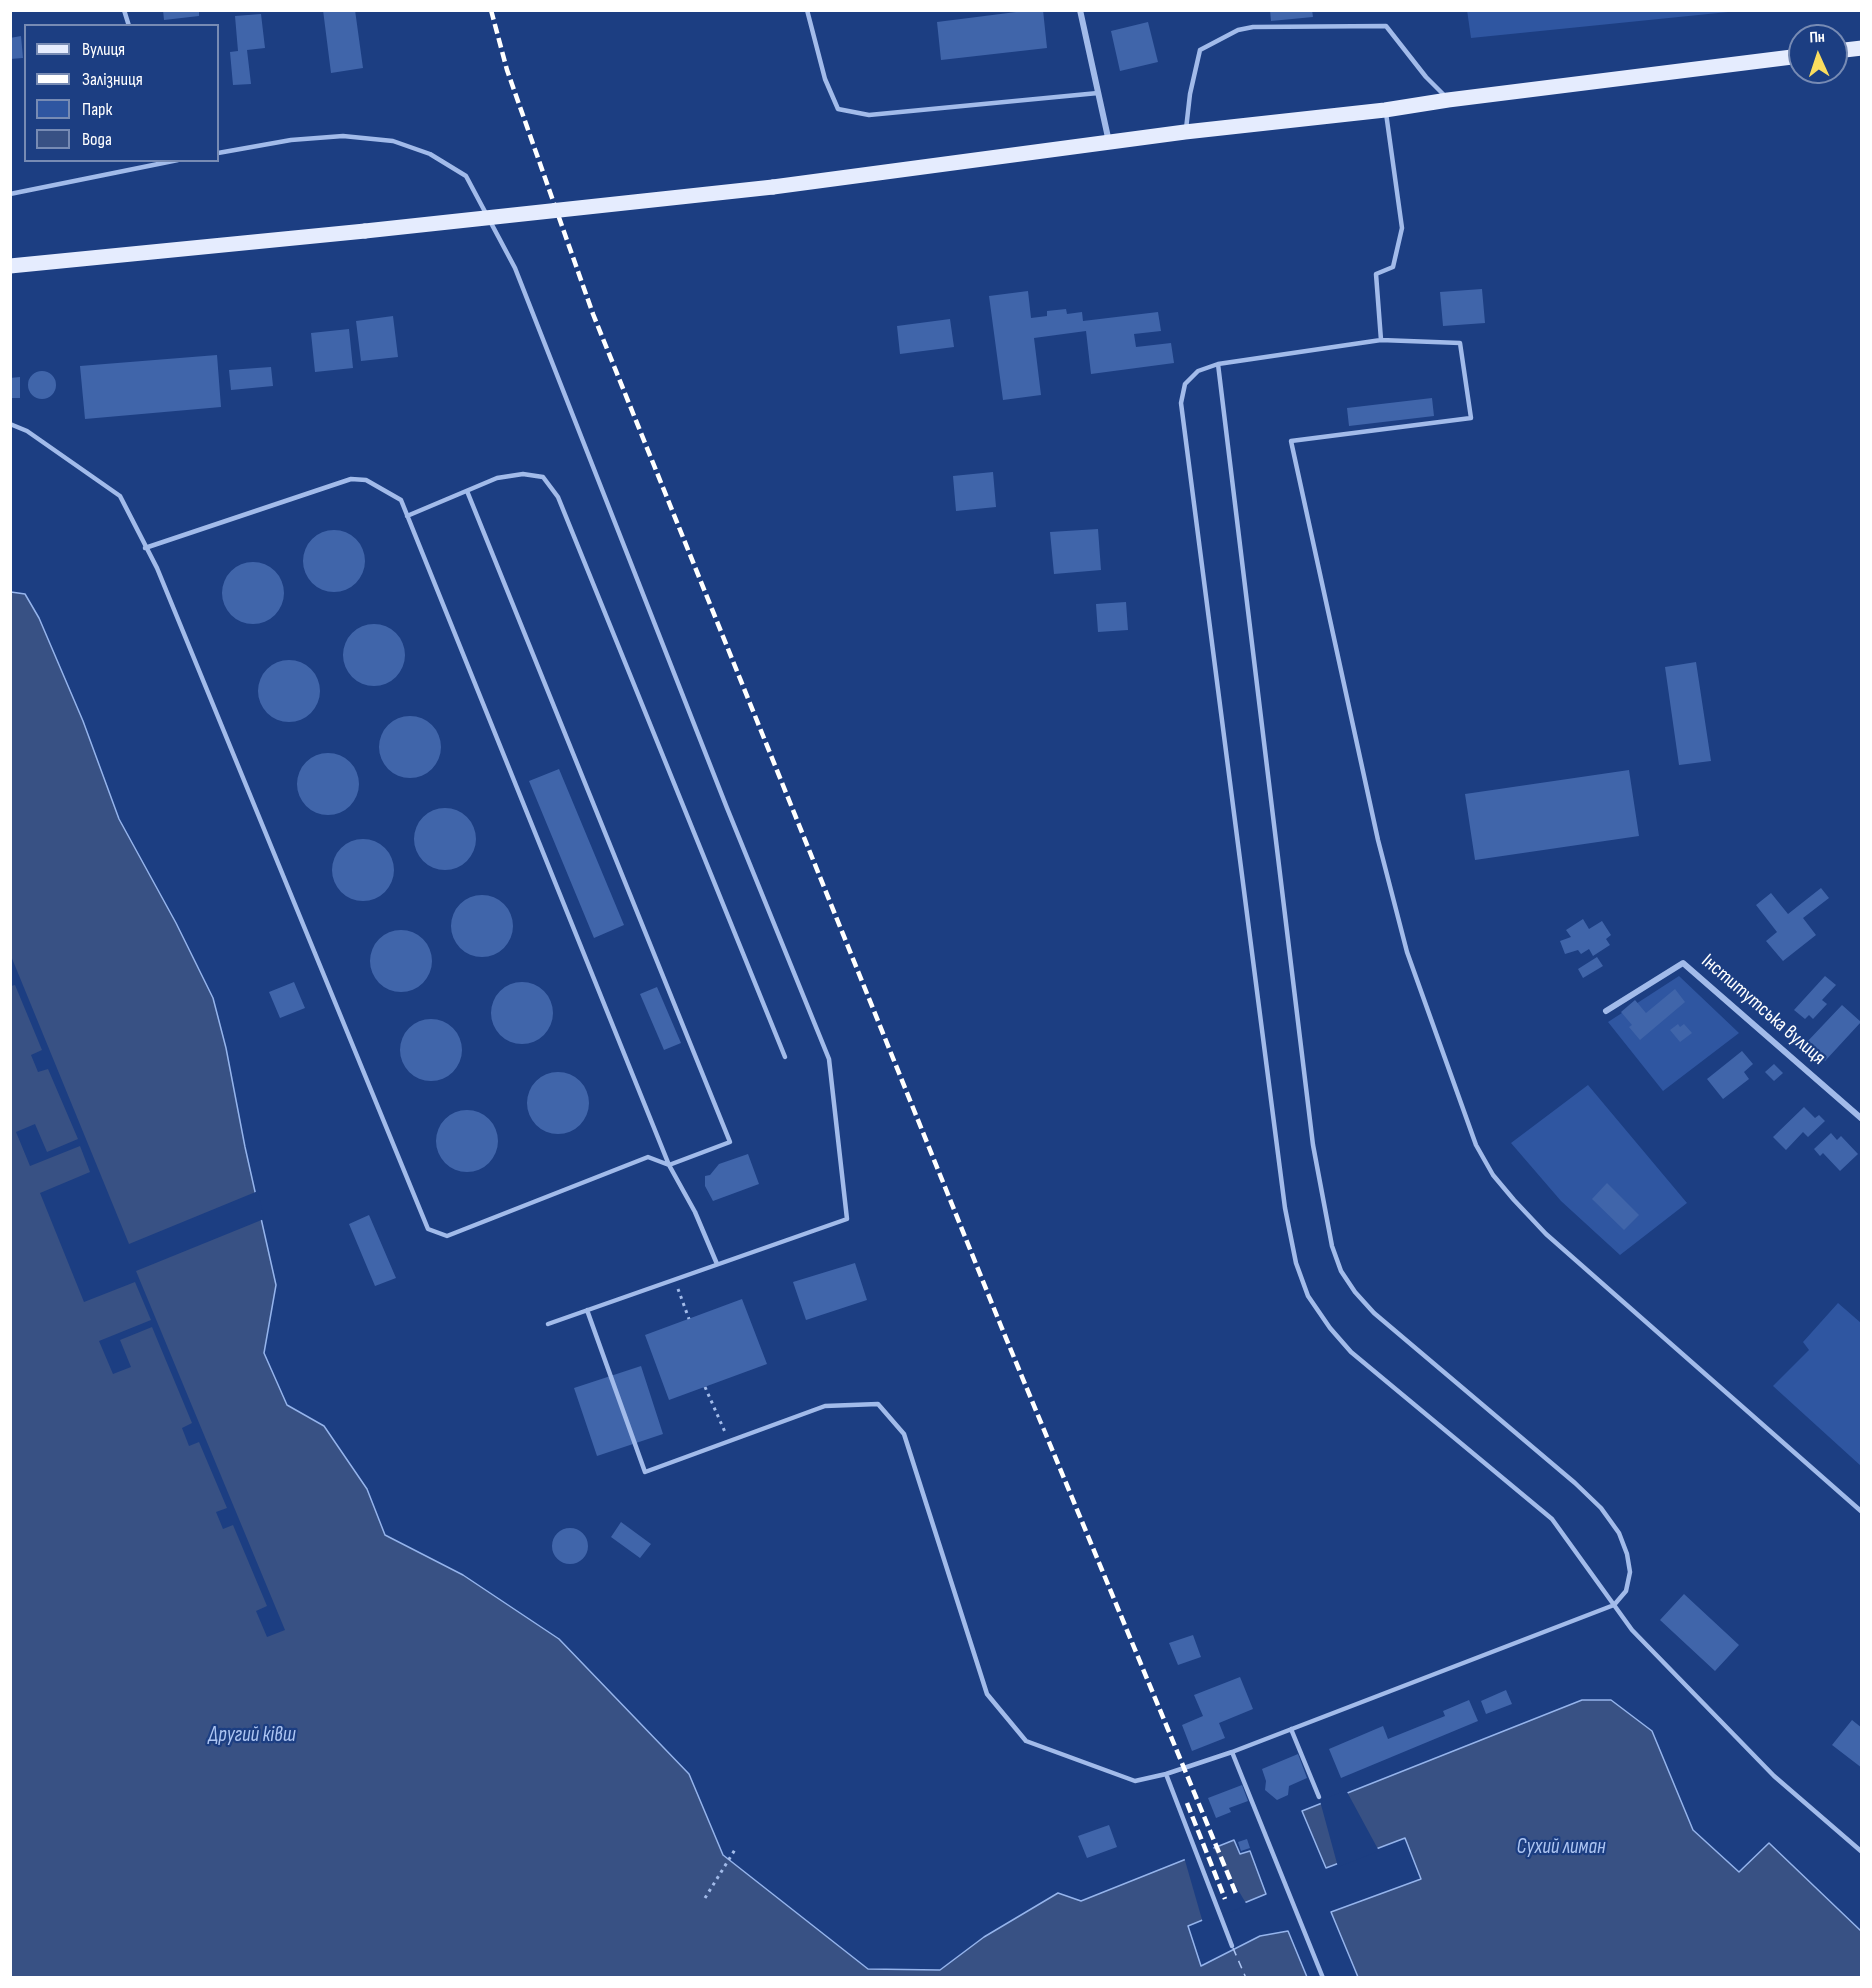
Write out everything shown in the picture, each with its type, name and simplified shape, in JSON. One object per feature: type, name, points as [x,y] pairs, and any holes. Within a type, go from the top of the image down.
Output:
[{"type":"main road","points":[[10,266],[773,188],[1185,132],[1385,110],[1788,58]]},
{"type":"street","points":[[1080,10],[1109,143]]},
{"type":"street","name":"Інститутська вулиця","points":[[1606,1011],[1683,963],[1862,1119]]},
{"type":"lane","points":[[807,10],[825,79],[838,109],[869,116],[1098,93]]},
{"type":"lane","points":[[1185,132],[1190,94],[1200,50],[1239,30],[1253,27],[1386,26],[1426,77],[1448,100]]},
{"type":"lane","points":[[1381,340],[1376,274],[1393,267],[1402,228],[1385,110]]},
{"type":"lane","points":[[219,153],[291,141],[343,136],[393,141],[430,154],[466,176],[515,268],[727,808],[829,1059],[847,1219],[548,1324]]},
{"type":"lane","points":[[10,194],[172,162]]},
{"type":"lane","points":[[1862,1512],[1546,1234],[1493,1175],[1476,1145],[1407,952],[1376,829],[1291,441],[1471,418],[1460,344],[1381,340],[1218,364],[1198,372],[1185,384],[1181,403],[1276,1149],[1296,1263],[1308,1296],[1330,1328],[1351,1352],[1552,1519],[1632,1630],[1774,1776],[1862,1852]]},
{"type":"lane","points":[[587,1310],[645,1472],[825,1406],[878,1404],[904,1434],[987,1694],[1026,1742],[1135,1781],[1166,1774],[1232,1752],[1614,1605],[1626,1591],[1630,1572],[1627,1554],[1619,1533],[1601,1508],[1575,1483],[1374,1313],[1355,1292],[1341,1271],[1332,1246],[1313,1145],[1218,364]]},
{"type":"lane","points":[[10,424],[27,431],[120,496],[161,579],[428,1229],[447,1236],[648,1157],[669,1165],[730,1142],[467,491]]},
{"type":"lane","points":[[407,516],[497,478],[523,474],[543,477],[558,497],[785,1057]]},
{"type":"lane","points":[[145,548],[351,479],[366,480],[401,500],[669,1165],[695,1212],[717,1264]]},
{"type":"lane","points":[[1291,1729],[1319,1797]]},
{"type":"lane","points":[[1232,1752],[1323,1977]]},
{"type":"lane","points":[[1166,1774],[1232,1946]]},
{"type":"path","points":[[674,1279],[689,1319]]},
{"type":"path","points":[[705,1387],[730,1442]]},
{"type":"path","points":[[705,1898],[736,1848]]},
{"type":"green space","points":[[1467,10],[1738,10],[1738,11],[1471,38]]},
{"type":"green space","points":[[1679,976],[1739,1033],[1663,1091],[1608,1022]]},
{"type":"green space","points":[[1588,1085],[1687,1203],[1620,1255],[1561,1201],[1511,1143]]},
{"type":"green space","points":[[1838,1303],[1861,1323],[1861,1466],[1773,1386],[1809,1350],[1803,1342]]},
{"type":"water","name":"Другий ківш","points":[[11,592],[25,594],[39,618],[83,721],[119,819],[176,923],[213,998],[226,1048],[245,1147],[276,1285],[264,1353],[287,1405],[324,1426],[367,1489],[385,1535],[463,1575],[559,1639],[689,1774],[723,1855],[868,1969],[940,1970],[984,1937],[1058,1893],[1081,1901],[1234,1840],[1240,1854],[1250,1851],[1266,1894],[1188,1926],[1201,1966],[1260,1936],[1288,1931],[1307,1977],[11,1978]]},
{"type":"water","name":"Сухий лиман","points":[[1582,1700],[1611,1700],[1652,1731],[1693,1830],[1739,1872],[1769,1843],[1861,1931],[1861,1977],[1358,1977],[1331,1912],[1421,1879],[1405,1838],[1326,1868],[1302,1811]]},
{"type":"pier","points":[[11,956],[129,1244],[258,1191],[264,1219],[136,1271],[285,1630],[267,1637],[256,1611],[267,1606],[233,1525],[223,1529],[216,1512],[227,1508],[199,1442],[189,1446],[182,1428],[192,1423],[152,1327],[120,1340],[131,1367],[113,1374],[99,1341],[151,1320],[135,1282],[84,1302],[40,1193],[90,1172],[80,1146],[30,1166],[16,1132],[35,1124],[47,1152],[78,1139],[48,1069],[38,1072],[31,1055],[42,1050],[15,985],[11,986]]},
{"type":"pier","points":[[1346,1790],[1379,1851],[1338,1867],[1320,1801]]},
{"type":"pier","points":[[1212,1846],[1247,1905],[1203,1923],[1184,1857]]},
{"type":"building","points":[[163,10],[199,10],[199,16],[164,20]]},
{"type":"building","points":[[323,10],[355,10],[363,68],[331,73]]},
{"type":"building","points":[[1043,10],[1047,48],[941,60],[937,22]]},
{"type":"building","points":[[1270,10],[1312,10],[1313,17],[1271,21]]},
{"type":"building","points":[[261,14],[265,48],[247,50],[251,84],[233,85],[230,52],[238,51],[235,16]]},
{"type":"building","points":[[1148,22],[1158,62],[1120,71],[1111,31]]},
{"type":"building","points":[[21,36],[23,58],[10,59],[10,38]]},
{"type":"building","points":[[1482,289],[1485,323],[1443,326],[1440,292]]},
{"type":"building","points":[[1028,291],[1031,318],[1047,316],[1047,311],[1066,309],[1067,314],[1082,312],[1083,321],[1158,312],[1161,331],[1134,334],[1136,347],[1171,343],[1174,363],[1091,374],[1086,331],[1034,338],[1041,395],[1003,400],[989,296]]},
{"type":"building","points":[[393,316],[398,357],[361,361],[356,321]]},
{"type":"building","points":[[950,319],[954,347],[900,354],[897,326]]},
{"type":"building","points":[[349,329],[353,368],[315,372],[311,333]]},
{"type":"building","points":[[217,355],[221,407],[85,419],[80,366]]},
{"type":"building","points":[[271,367],[273,386],[231,390],[229,370]]},
{"type":"building","points":[[42,371],[52,375],[56,385],[52,395],[42,399],[32,395],[28,385],[32,375]]},
{"type":"building","points":[[20,377],[20,398],[10,398],[10,378]]},
{"type":"building","points":[[1432,398],[1434,416],[1349,426],[1347,408]]},
{"type":"building","points":[[993,472],[996,507],[956,511],[953,476]]},
{"type":"building","points":[[1098,529],[1101,570],[1054,574],[1050,532]]},
{"type":"building","points":[[334,530],[346,532],[356,539],[363,549],[365,561],[363,573],[356,583],[346,590],[334,592],[322,590],[312,583],[305,573],[303,561],[305,549],[312,539],[322,532]]},
{"type":"building","points":[[253,562],[265,564],[275,571],[282,581],[284,593],[282,605],[275,615],[265,622],[253,624],[241,622],[231,615],[224,605],[222,593],[224,581],[231,571],[241,564]]},
{"type":"building","points":[[1126,602],[1128,630],[1098,632],[1096,604]]},
{"type":"building","points":[[374,624],[386,626],[396,633],[403,643],[405,655],[403,667],[396,677],[386,684],[374,686],[362,684],[352,677],[345,667],[343,655],[345,643],[352,633],[362,626]]},
{"type":"building","points":[[289,660],[301,662],[311,669],[318,679],[320,691],[318,703],[311,713],[301,720],[289,722],[277,720],[267,713],[260,703],[258,691],[260,679],[267,669],[277,662]]},
{"type":"building","points":[[1696,662],[1711,761],[1679,765],[1665,667]]},
{"type":"building","points":[[410,716],[422,718],[432,725],[439,735],[441,747],[439,759],[432,769],[422,776],[410,778],[398,776],[388,769],[381,759],[379,747],[381,735],[388,725],[398,718]]},
{"type":"building","points":[[328,753],[340,755],[350,762],[357,772],[359,784],[357,796],[350,806],[340,813],[328,815],[316,813],[306,806],[299,796],[297,784],[299,772],[306,762],[316,755]]},
{"type":"building","points":[[559,769],[624,925],[594,938],[529,781]]},
{"type":"building","points":[[1629,770],[1639,836],[1475,860],[1465,794]]},
{"type":"building","points":[[445,808],[457,810],[467,817],[474,827],[476,839],[474,851],[467,861],[457,868],[445,870],[433,868],[423,861],[416,851],[414,839],[416,827],[423,817],[433,810]]},
{"type":"building","points":[[363,839],[375,841],[385,848],[392,858],[394,870],[392,882],[385,892],[375,899],[363,901],[351,899],[341,892],[334,882],[332,870],[334,858],[341,848],[351,841]]},
{"type":"building","points":[[1821,888],[1829,898],[1803,918],[1816,935],[1783,961],[1766,941],[1777,932],[1756,905],[1771,893],[1788,914]]},
{"type":"building","points":[[482,895],[494,897],[504,904],[511,914],[513,926],[511,938],[504,948],[494,955],[482,957],[470,955],[460,948],[453,938],[451,926],[453,914],[460,904],[470,897]]},
{"type":"building","points":[[1583,919],[1589,929],[1602,921],[1611,935],[1606,939],[1610,945],[1593,956],[1589,949],[1581,954],[1578,950],[1565,954],[1560,941],[1571,937],[1566,930]]},
{"type":"building","points":[[401,930],[413,932],[423,939],[430,949],[432,961],[430,973],[423,983],[413,990],[401,992],[389,990],[379,983],[372,973],[370,961],[372,949],[379,939],[389,932]]},
{"type":"building","points":[[1597,957],[1603,966],[1583,978],[1578,969]]},
{"type":"building","points":[[1825,976],[1836,985],[1822,1000],[1827,1004],[1813,1019],[1809,1015],[1805,1019],[1794,1010]]},
{"type":"building","points":[[294,982],[305,1008],[280,1018],[269,992]]},
{"type":"building","points":[[522,982],[534,984],[544,991],[551,1001],[553,1013],[551,1025],[544,1035],[534,1042],[522,1044],[510,1042],[500,1035],[493,1025],[491,1013],[493,1001],[500,991],[510,984]]},
{"type":"building","points":[[657,987],[681,1043],[664,1050],[640,994]]},
{"type":"building","points":[[1675,989],[1685,1002],[1640,1040],[1629,1027],[1632,1025],[1621,1012],[1635,1000],[1646,1013]]},
{"type":"building","points":[[1842,1005],[1861,1022],[1825,1061],[1806,1043]]},
{"type":"building","points":[[431,1019],[443,1021],[453,1028],[460,1038],[462,1050],[460,1062],[453,1072],[443,1079],[431,1081],[419,1079],[409,1072],[402,1062],[400,1050],[402,1038],[409,1028],[419,1021]]},
{"type":"building","points":[[1678,1024],[1680,1027],[1684,1024],[1692,1033],[1680,1042],[1670,1030]]},
{"type":"building","points":[[1742,1051],[1753,1064],[1744,1072],[1749,1079],[1723,1099],[1707,1079]]},
{"type":"building","points":[[1774,1064],[1783,1073],[1774,1081],[1765,1072]]},
{"type":"building","points":[[558,1072],[570,1074],[580,1081],[587,1091],[589,1103],[587,1115],[580,1125],[570,1132],[558,1134],[546,1132],[536,1125],[529,1115],[527,1103],[529,1091],[536,1081],[546,1074]]},
{"type":"building","points":[[1804,1107],[1815,1118],[1819,1115],[1825,1121],[1808,1137],[1803,1132],[1786,1150],[1773,1137]]},
{"type":"building","points":[[467,1110],[479,1112],[489,1119],[496,1129],[498,1141],[496,1153],[489,1163],[479,1170],[467,1172],[455,1170],[445,1163],[438,1153],[436,1141],[438,1129],[445,1119],[455,1112]]},
{"type":"building","points":[[1831,1133],[1837,1140],[1841,1136],[1858,1154],[1840,1171],[1823,1153],[1820,1156],[1814,1149]]},
{"type":"building","points":[[748,1154],[759,1184],[713,1201],[705,1186],[705,1176],[710,1175],[719,1164]]},
{"type":"building","points":[[1607,1183],[1639,1215],[1624,1230],[1592,1199]]},
{"type":"building","points":[[369,1215],[396,1278],[375,1286],[349,1224]]},
{"type":"building","points":[[855,1263],[867,1300],[806,1320],[793,1282]]},
{"type":"building","points":[[742,1299],[767,1364],[669,1400],[645,1335]]},
{"type":"building","points":[[641,1366],[663,1434],[597,1456],[574,1388]]},
{"type":"building","points":[[621,1522],[651,1544],[640,1558],[611,1537]]},
{"type":"building","points":[[570,1528],[583,1533],[588,1546],[583,1559],[570,1564],[557,1559],[552,1546],[557,1533]]},
{"type":"building","points":[[1684,1594],[1739,1645],[1715,1671],[1660,1620]]},
{"type":"building","points":[[1193,1635],[1201,1657],[1178,1665],[1169,1643]]},
{"type":"building","points":[[1240,1677],[1253,1709],[1219,1723],[1225,1738],[1192,1751],[1182,1725],[1203,1716],[1194,1695]]},
{"type":"building","points":[[1506,1690],[1512,1704],[1486,1714],[1481,1701]]},
{"type":"building","points":[[1469,1700],[1478,1721],[1341,1778],[1329,1749],[1383,1726],[1388,1739],[1445,1716],[1443,1711]]},
{"type":"building","points":[[1852,1720],[1862,1728],[1862,1768],[1832,1745]]},
{"type":"building","points":[[1298,1754],[1307,1778],[1289,1786],[1288,1795],[1277,1800],[1265,1790],[1266,1781],[1262,1769]]},
{"type":"building","points":[[1242,1785],[1248,1801],[1229,1808],[1231,1812],[1216,1818],[1208,1798]]},
{"type":"building","points":[[1109,1825],[1117,1847],[1087,1858],[1078,1836]]},
{"type":"building","points":[[1247,1839],[1250,1848],[1241,1851],[1238,1842]]},
{"type":"ferry route","points":[[1233,1948],[1246,1978]]},
{"type":"railway","points":[[491,10],[507,70],[593,314],[1001,1326],[1237,1896]]},
{"type":"railway","points":[[1187,1803],[1225,1899]]}]
